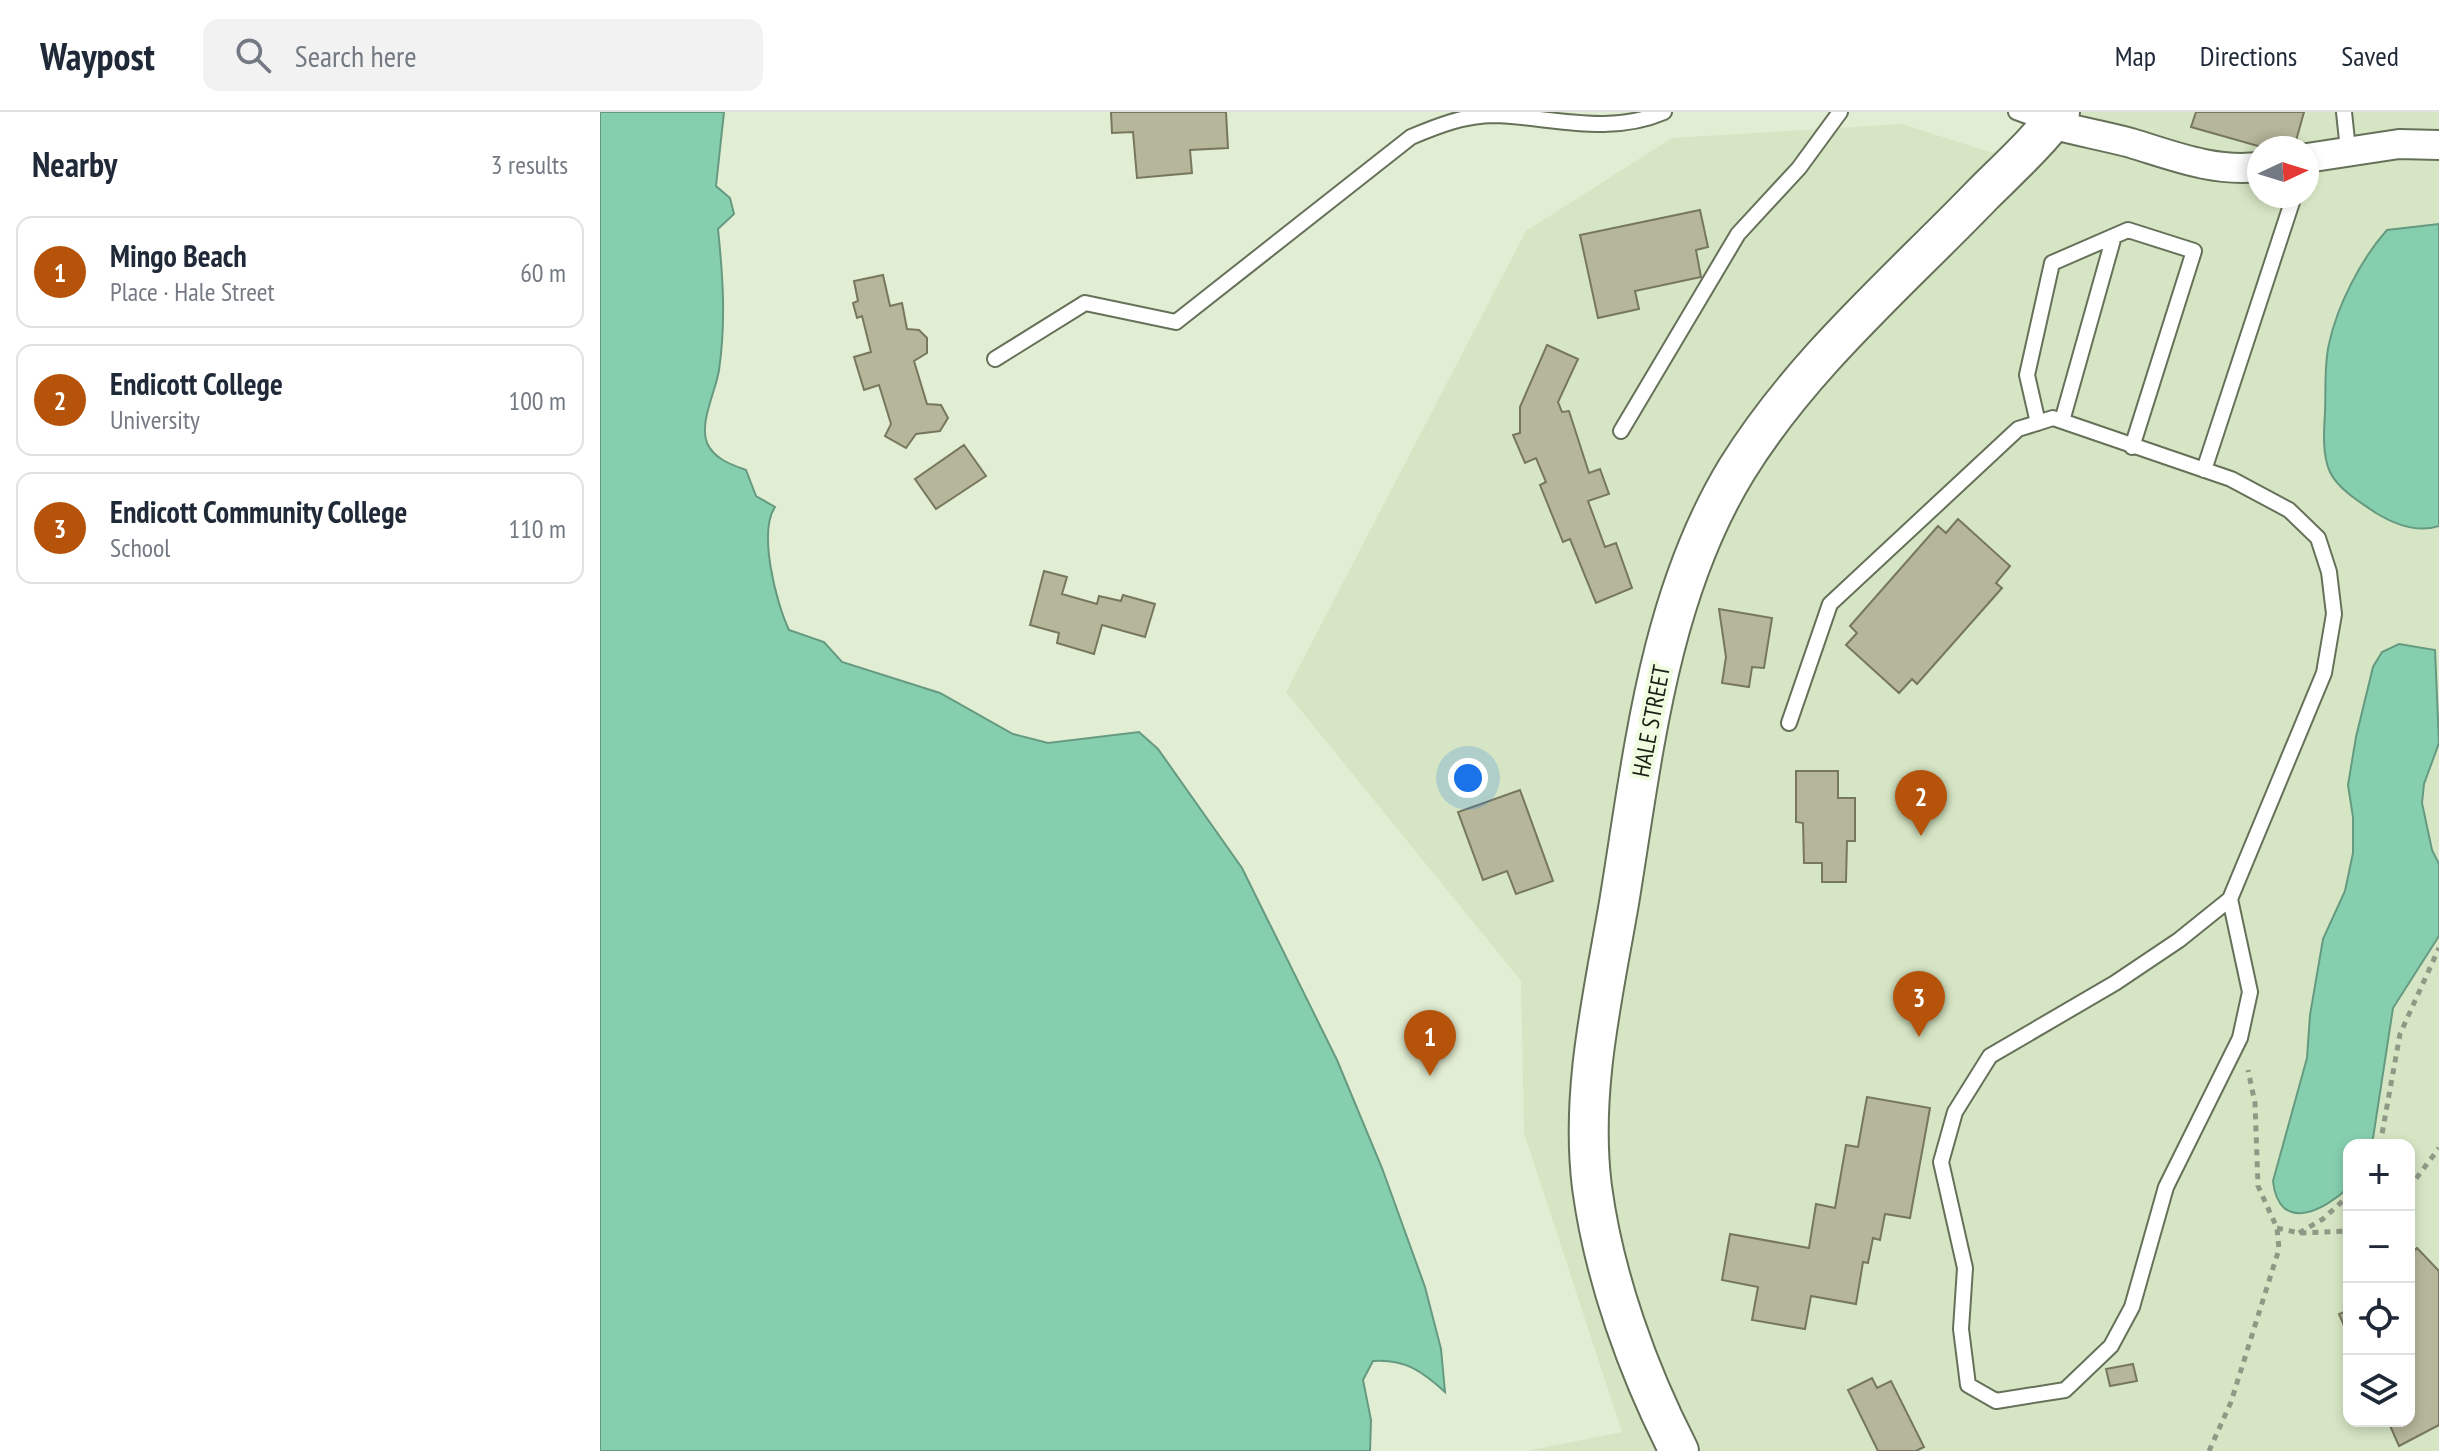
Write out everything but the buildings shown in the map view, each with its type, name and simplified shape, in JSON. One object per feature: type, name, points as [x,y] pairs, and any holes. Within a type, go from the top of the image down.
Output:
[{"type":"main road","name":"HALE STREET","points":[[1679,1451],[1661,1417],[1608,1263],[1592,1186],[1588,1091],[1641,770],[1666,641],[1696,555],[1736,471],[1776,414],[1835,343],[2042,116]]},
{"type":"street","points":[[2042,116],[2182,162],[2247,168]]},
{"type":"street","points":[[2319,156],[2399,144],[2439,145]]},
{"type":"lane","points":[[995,359],[1085,303],[1176,322],[1411,137],[1441,124],[1491,115],[1608,126],[1639,122],[1664,112]]},
{"type":"lane","points":[[1621,431],[1738,234],[1799,168],[1840,112]]},
{"type":"lane","points":[[2344,112],[2348,150]]},
{"type":"lane","points":[[2204,470],[2290,208]]},
{"type":"lane","points":[[2038,423],[2027,375],[2052,263],[2128,230],[2194,251],[2132,447]]},
{"type":"lane","points":[[2062,421],[2114,236]]},
{"type":"lane","points":[[1789,723],[1830,604],[2018,429],[2053,418],[2231,479],[2289,510],[2318,538],[2329,572],[2334,614],[2324,673],[2230,899],[2179,940],[2115,983],[1990,1056],[1955,1112],[1941,1162],[1965,1268],[1961,1329],[1968,1385],[1996,1401],[2065,1390],[2111,1346],[2132,1307],[2166,1187],[2240,1038],[2250,992],[2230,899]]},
{"type":"path","points":[[2384,1139],[2400,1034],[2439,948]]},
{"type":"path","points":[[2209,1451],[2231,1402],[2279,1249],[2277,1228],[2258,1186],[2255,1103],[2240,1038]]},
{"type":"path","points":[[2415,1180],[2439,1148]]},
{"type":"path","points":[[2299,1233],[2323,1219],[2343,1201]]},
{"type":"path","points":[[2277,1228],[2299,1233],[2343,1231]]},
{"type":"shaded area","points":[[600,112],[724,112],[716,186],[730,198],[734,214],[718,229],[722,334],[719,370],[706,416],[705,435],[714,453],[746,470],[756,496],[775,507],[768,533],[771,568],[789,630],[824,642],[842,662],[940,693],[1013,734],[1048,743],[1139,732],[1158,749],[1242,868],[1337,1060],[1382,1168],[1425,1287],[1441,1349],[1445,1392],[1429,1378],[1404,1364],[1373,1361],[1363,1380],[1371,1420],[1370,1451],[600,1451]]},
{"type":"shaded area","points":[[2043,112],[2439,112],[2439,1451],[1526,1451],[1622,1432],[1524,1133],[1521,981],[1286,692],[1526,231],[1672,138],[1902,124],[1993,153]]},
{"type":"shaded area","points":[[2439,224],[2439,526],[2423,528],[2398,524],[2383,517],[2350,495],[2330,472],[2324,434],[2326,369],[2329,344],[2344,299],[2377,242],[2387,230]]},
{"type":"shaded area","points":[[2399,644],[2435,650],[2439,743],[2424,784],[2422,803],[2432,850],[2439,864],[2439,936],[2393,1008],[2373,1139],[2343,1139],[2343,1192],[2316,1210],[2293,1213],[2284,1208],[2277,1197],[2273,1181],[2307,1058],[2310,1015],[2323,939],[2345,891],[2353,853],[2353,817],[2348,785],[2373,667],[2382,652]]},
{"type":"place","name":"Endicott College","points":[[1921,836]]},
{"type":"place","name":"Endicott Community College","points":[[1919,1037]]},
{"type":"place","name":"Mingo Beach","points":[[1430,1076]]}]
